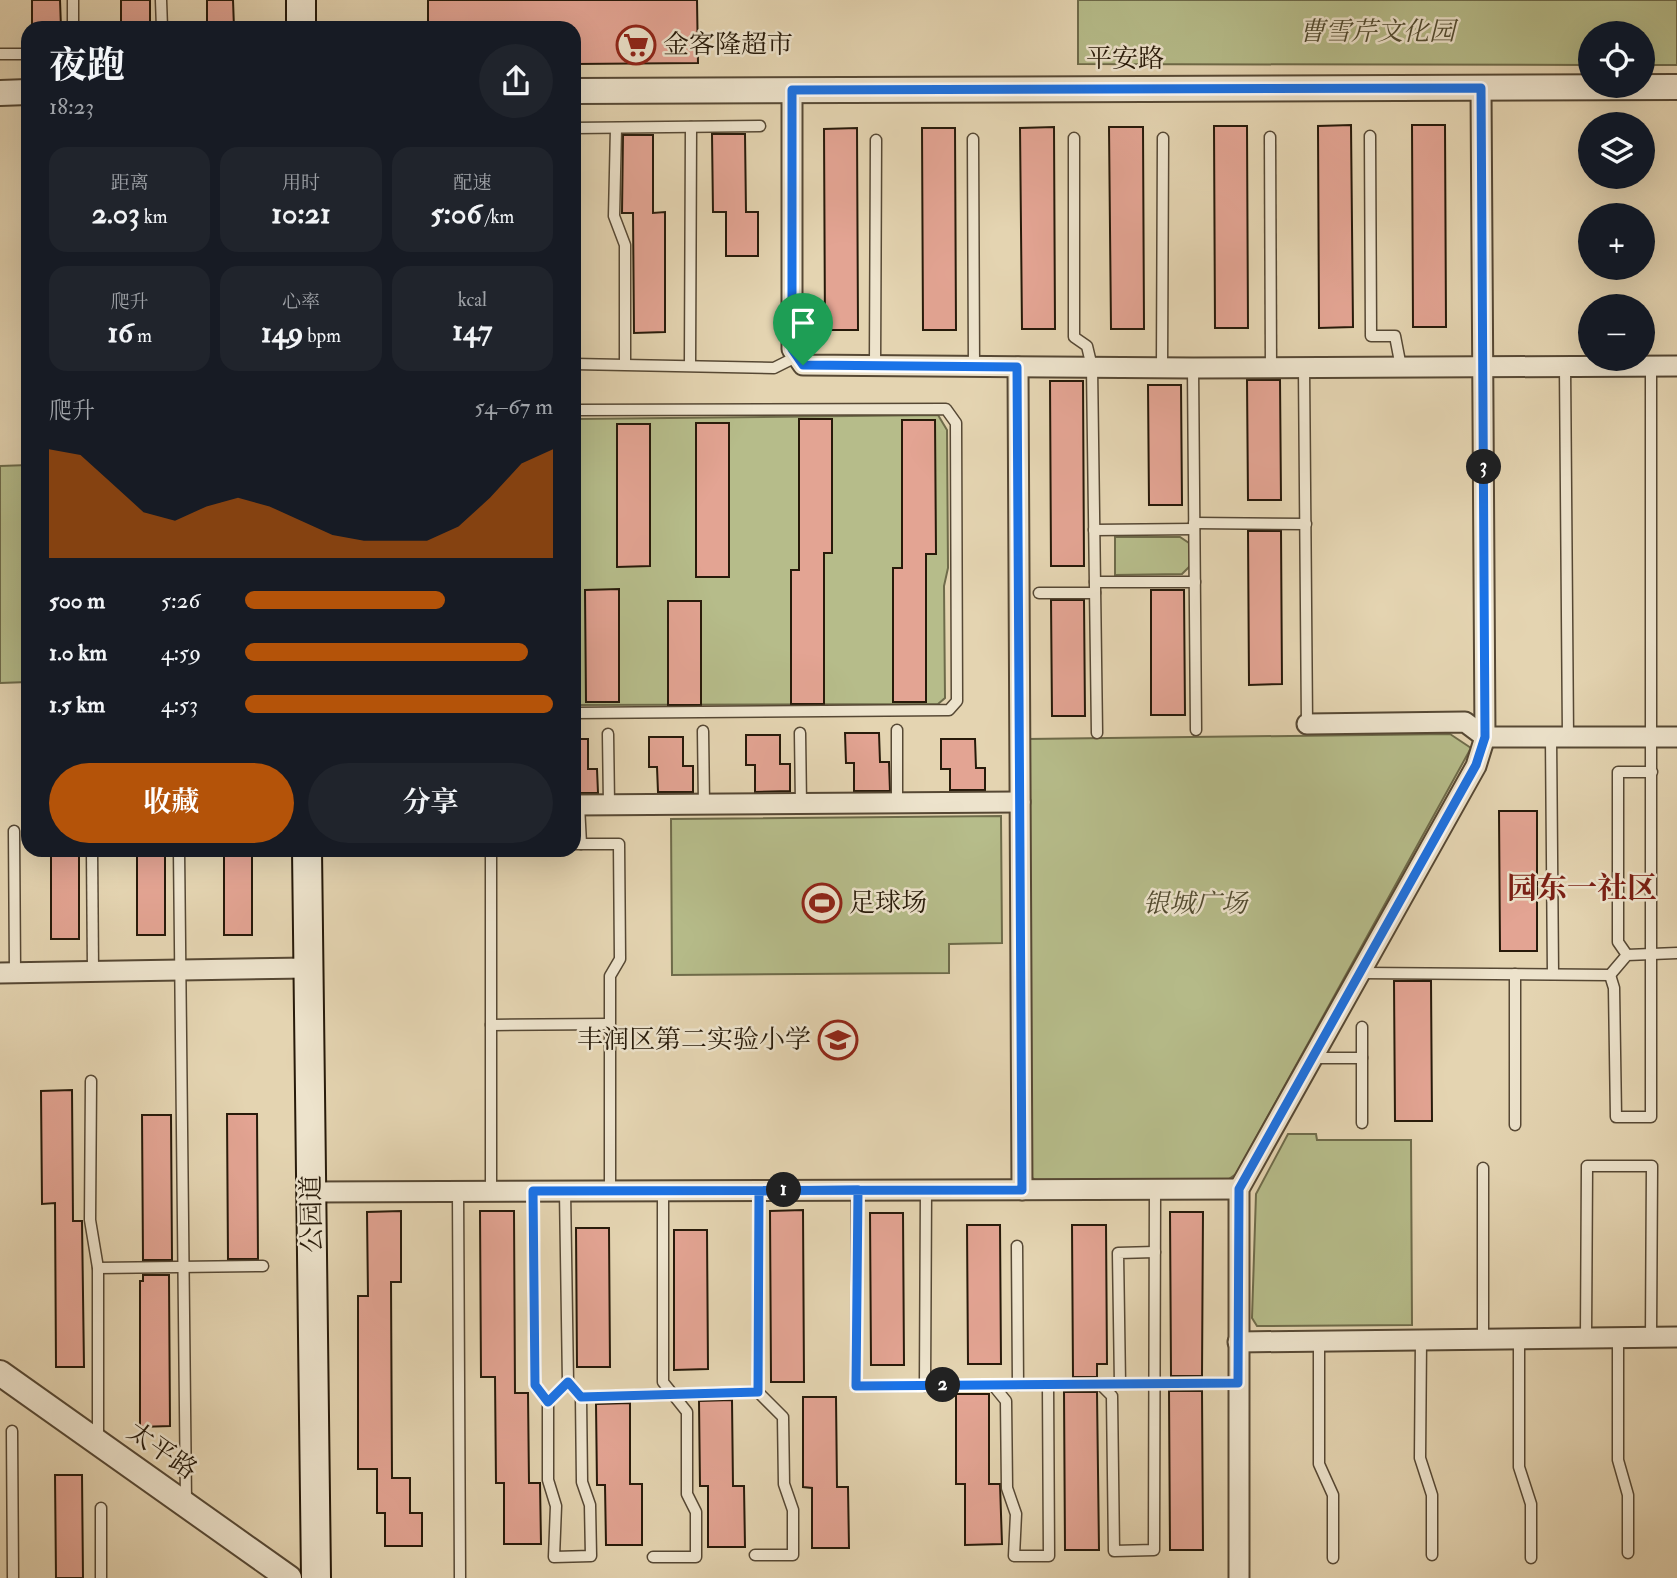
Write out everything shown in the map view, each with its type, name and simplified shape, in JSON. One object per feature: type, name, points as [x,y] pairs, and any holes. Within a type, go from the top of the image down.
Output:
[{"type":"main road","points":[[301,0],[301,21]]},
{"type":"main road","name":"公园道","points":[[307,857],[316,1578]]},
{"type":"street","name":"平安路","points":[[581,91],[1677,87]]},
{"type":"street","points":[[1239,1578],[1239,1189],[1476,765],[1485,737],[1481,88]]},
{"type":"street","points":[[792,90],[792,349],[803,365],[1162,368],[1578,367]]},
{"type":"street","points":[[0,93],[21,92]]},
{"type":"street","points":[[1655,366],[1677,366]]},
{"type":"street","points":[[1017,367],[1022,1190]]},
{"type":"street","points":[[1307,723],[1465,722],[1485,737],[1677,737]]},
{"type":"street","points":[[581,805],[1020,802]]},
{"type":"street","points":[[7,972],[307,968]]},
{"type":"street","points":[[312,1192],[1239,1189]]},
{"type":"street","points":[[1238,1342],[1677,1337]]},
{"type":"street","name":"太平路","points":[[0,1373],[289,1578]]},
{"type":"lane","points":[[73,0],[74,21]]},
{"type":"lane","points":[[161,0],[162,21]]},
{"type":"lane","points":[[0,54],[21,54]]},
{"type":"lane","points":[[581,128],[760,126]]},
{"type":"lane","points":[[690,364],[691,127]]},
{"type":"lane","points":[[616,128],[614,216],[625,245],[625,364]]},
{"type":"lane","points":[[1370,136],[1371,336],[1395,336],[1401,368]]},
{"type":"lane","points":[[1270,137],[1271,368]]},
{"type":"lane","points":[[1074,138],[1074,337],[1087,346],[1092,367],[1097,733]]},
{"type":"lane","points":[[1162,368],[1163,138]]},
{"type":"lane","points":[[973,139],[974,366]]},
{"type":"lane","points":[[875,366],[876,140]]},
{"type":"lane","points":[[581,364],[690,364],[774,368],[796,358]]},
{"type":"lane","points":[[1553,974],[1560,737],[1565,367]]},
{"type":"lane","points":[[1193,368],[1196,730]]},
{"type":"lane","points":[[1304,368],[1307,723]]},
{"type":"lane","points":[[1610,975],[1614,988],[1616,1117],[1651,1117],[1651,371]]},
{"type":"lane","points":[[581,410],[946,409],[956,423],[957,701],[949,710],[581,713]]},
{"type":"lane","points":[[1094,530],[1306,524]]},
{"type":"lane","points":[[1039,593],[1195,582]]},
{"type":"lane","points":[[897,730],[897,803]]},
{"type":"lane","points":[[703,731],[704,804]]},
{"type":"lane","points":[[800,733],[801,804]]},
{"type":"lane","points":[[608,734],[609,804]]},
{"type":"lane","points":[[1628,955],[1618,942],[1618,772],[1652,772]]},
{"type":"lane","points":[[7,972],[13,831]]},
{"type":"lane","points":[[581,844],[619,844],[620,959],[610,976],[610,1191]]},
{"type":"lane","points":[[92,857],[93,971]]},
{"type":"lane","points":[[179,857],[186,1505]]},
{"type":"lane","points":[[491,857],[491,1191]]},
{"type":"lane","points":[[1361,974],[1610,975],[1628,955],[1677,953]]},
{"type":"lane","points":[[1515,974],[1515,1125]]},
{"type":"lane","points":[[491,1025],[609,1024]]},
{"type":"lane","points":[[1362,1027],[1362,1124]]},
{"type":"lane","points":[[1312,1058],[1362,1058]]},
{"type":"lane","points":[[91,1081],[90,1220],[98,1268],[98,1443]]},
{"type":"lane","points":[[1586,1338],[1587,1166],[1652,1166],[1651,1338]]},
{"type":"lane","points":[[1483,1168],[1483,1339]]},
{"type":"lane","points":[[1100,1384],[1112,1396],[1114,1551],[1154,1550],[1155,1189]]},
{"type":"lane","points":[[858,1190],[856,1386],[1238,1383]]},
{"type":"lane","points":[[925,1385],[926,1190]]},
{"type":"lane","points":[[458,1191],[460,1578]]},
{"type":"lane","points":[[533,1191],[535,1385],[548,1402],[548,1480],[556,1506],[554,1557],[591,1556],[590,1505],[582,1482],[581,1397],[568,1382],[565,1191]]},
{"type":"lane","points":[[653,1557],[696,1557],[696,1512],[687,1494],[687,1412],[663,1382],[663,1191]]},
{"type":"lane","points":[[755,1555],[793,1555],[793,1510],[784,1484],[783,1417],[758,1392],[759,1191]]},
{"type":"lane","points":[[1017,1246],[1018,1385]]},
{"type":"lane","points":[[1120,1384],[1118,1253],[1155,1252]]},
{"type":"lane","points":[[98,1268],[263,1266]]},
{"type":"lane","points":[[1618,1338],[1618,1460],[1628,1495],[1628,1553]]},
{"type":"lane","points":[[1519,1339],[1519,1467],[1531,1504],[1531,1558]]},
{"type":"lane","points":[[1422,1340],[1420,1458],[1432,1495],[1432,1555]]},
{"type":"lane","points":[[1319,1341],[1319,1464],[1333,1495],[1333,1558]]},
{"type":"lane","points":[[548,1402],[568,1382]]},
{"type":"lane","points":[[993,1385],[1006,1401],[1007,1488],[1016,1514],[1014,1556],[1049,1556],[1048,1385]]},
{"type":"lane","points":[[581,1397],[758,1392]]},
{"type":"lane","points":[[12,1431],[13,1578]]},
{"type":"lane","points":[[101,1508],[101,1578]]},
{"type":"green space","name":"曹雪芹文化园","points":[[1078,0],[1677,0],[1677,65],[1655,65],[1655,21],[1578,21],[1578,65],[1078,64]]},
{"type":"green space","points":[[938,415],[947,430],[945,698],[938,704],[581,705],[581,419]]},
{"type":"green space","points":[[21,465],[21,682],[0,683],[0,466]]},
{"type":"green space","points":[[1115,537],[1180,537],[1189,543],[1191,565],[1182,574],[1115,575]]},
{"type":"green space","name":"银城广场","points":[[1450,734],[1471,748],[1236,1174],[1226,1181],[1040,1182],[1033,1179],[1029,1171],[1027,739]]},
{"type":"green space","points":[[1001,816],[1002,943],[949,944],[949,973],[672,975],[671,819]]},
{"type":"green space","points":[[1288,1134],[1316,1134],[1317,1140],[1411,1140],[1412,1325],[1257,1326],[1252,1318],[1256,1194]]},
{"type":"building","points":[[32,0],[60,0],[61,21],[32,21]]},
{"type":"building","points":[[121,0],[150,0],[150,21],[121,21]]},
{"type":"building","points":[[207,0],[233,0],[234,21],[207,21]]},
{"type":"building","name":"金客隆超市","points":[[428,0],[697,0],[698,63],[581,64],[581,21],[428,21]]},
{"type":"building","points":[[1351,125],[1353,327],[1319,328],[1318,126]]},
{"type":"building","points":[[1412,125],[1445,125],[1446,327],[1413,327]]},
{"type":"building","points":[[1214,126],[1247,126],[1248,328],[1215,328]]},
{"type":"building","points":[[1054,127],[1055,329],[1022,329],[1020,128]]},
{"type":"building","points":[[1109,127],[1143,127],[1144,329],[1111,329]]},
{"type":"building","points":[[857,128],[858,330],[825,330],[824,129]]},
{"type":"building","points":[[922,128],[955,128],[956,330],[923,330]]},
{"type":"building","points":[[712,134],[745,134],[746,212],[758,212],[758,256],[726,256],[726,212],[713,212]]},
{"type":"building","points":[[623,135],[653,135],[653,213],[665,212],[665,332],[634,333],[633,213],[622,213]]},
{"type":"building","points":[[1247,380],[1280,380],[1281,500],[1248,500]]},
{"type":"building","points":[[1050,381],[1083,381],[1084,566],[1051,566]]},
{"type":"building","points":[[1148,385],[1181,385],[1182,505],[1149,505]]},
{"type":"building","points":[[799,419],[832,419],[832,553],[824,553],[824,704],[791,704],[791,570],[799,570]]},
{"type":"building","points":[[902,420],[935,420],[936,554],[926,554],[926,702],[893,702],[893,568],[902,568]]},
{"type":"building","points":[[696,423],[729,423],[729,577],[696,577]]},
{"type":"building","points":[[617,424],[650,424],[650,566],[617,567]]},
{"type":"building","points":[[1248,531],[1281,531],[1282,684],[1249,685]]},
{"type":"building","points":[[619,589],[619,702],[586,702],[585,590]]},
{"type":"building","points":[[1151,590],[1184,590],[1185,715],[1151,715]]},
{"type":"building","points":[[1051,600],[1084,600],[1085,716],[1052,716]]},
{"type":"building","points":[[668,601],[701,601],[701,705],[668,705]]},
{"type":"building","points":[[845,733],[879,733],[880,762],[889,762],[890,791],[854,791],[854,763],[846,763]]},
{"type":"building","points":[[746,735],[780,735],[780,764],[790,764],[790,791],[755,792],[755,765],[746,765]]},
{"type":"building","points":[[649,737],[683,737],[683,766],[693,766],[693,792],[658,792],[657,767],[649,767]]},
{"type":"building","points":[[581,739],[588,739],[588,769],[597,769],[598,793],[581,793]]},
{"type":"building","points":[[941,739],[975,739],[976,768],[985,768],[985,790],[950,790],[950,769],[941,769]]},
{"type":"building","points":[[1499,811],[1537,811],[1537,951],[1500,951]]},
{"type":"building","points":[[51,857],[79,857],[79,939],[51,939]]},
{"type":"building","points":[[137,857],[165,857],[165,935],[137,935]]},
{"type":"building","points":[[224,857],[252,857],[252,935],[224,935]]},
{"type":"building","points":[[1394,981],[1431,981],[1432,1121],[1395,1121]]},
{"type":"building","points":[[72,1090],[73,1221],[82,1221],[84,1367],[56,1367],[55,1203],[42,1204],[41,1091]]},
{"type":"building","points":[[227,1114],[257,1114],[258,1259],[228,1259]]},
{"type":"building","points":[[142,1115],[171,1115],[172,1260],[143,1260]]},
{"type":"building","points":[[803,1210],[804,1382],[771,1382],[770,1211]]},
{"type":"building","points":[[401,1211],[401,1282],[391,1282],[392,1478],[410,1478],[410,1513],[422,1513],[422,1546],[385,1546],[385,1513],[377,1513],[377,1469],[358,1469],[358,1296],[368,1296],[367,1212]]},
{"type":"building","points":[[480,1211],[514,1211],[515,1393],[528,1393],[529,1483],[540,1483],[541,1544],[504,1544],[504,1483],[496,1483],[495,1377],[481,1377]]},
{"type":"building","points":[[1170,1212],[1203,1212],[1202,1376],[1171,1376]]},
{"type":"building","points":[[870,1213],[903,1213],[904,1365],[871,1365]]},
{"type":"building","points":[[967,1225],[1000,1225],[1001,1364],[968,1364]]},
{"type":"building","points":[[1072,1225],[1106,1225],[1107,1364],[1097,1364],[1097,1377],[1073,1377]]},
{"type":"building","points":[[576,1228],[609,1228],[610,1367],[577,1367]]},
{"type":"building","points":[[674,1230],[707,1230],[708,1369],[674,1370]]},
{"type":"building","points":[[143,1275],[169,1275],[170,1426],[140,1427],[140,1281],[143,1281]]},
{"type":"building","points":[[1169,1391],[1202,1391],[1203,1550],[1170,1550]]},
{"type":"building","points":[[1064,1392],[1097,1392],[1099,1550],[1065,1550]]},
{"type":"building","points":[[956,1394],[989,1394],[989,1484],[1000,1484],[1002,1544],[965,1545],[965,1484],[956,1484]]},
{"type":"building","points":[[803,1397],[836,1397],[837,1487],[848,1487],[849,1548],[812,1548],[812,1488],[803,1487]]},
{"type":"building","points":[[732,1400],[733,1486],[744,1486],[745,1547],[708,1547],[708,1486],[700,1486],[699,1401]]},
{"type":"building","points":[[630,1403],[630,1484],[642,1484],[642,1545],[606,1545],[605,1485],[597,1485],[596,1404]]},
{"type":"building","points":[[55,1475],[82,1475],[83,1578],[56,1578]]},
{"type":"place","name":"金客隆超市","points":[[636,45]]},
{"type":"place","name":"足球场","points":[[822,903]]},
{"type":"place","name":"丰润区第二实验小学","points":[[838,1040]]},
{"type":"district","name":"园东一社区","points":[[1582,888]]},
{"type":"route","points":[[803,365],[792,349],[792,90],[1481,88],[1485,737],[1476,765],[1239,1189],[1238,1383],[856,1386],[858,1190],[759,1191],[758,1392],[581,1397],[568,1382],[548,1402],[535,1385],[533,1191],[1022,1190],[1017,367],[803,365]]}]
